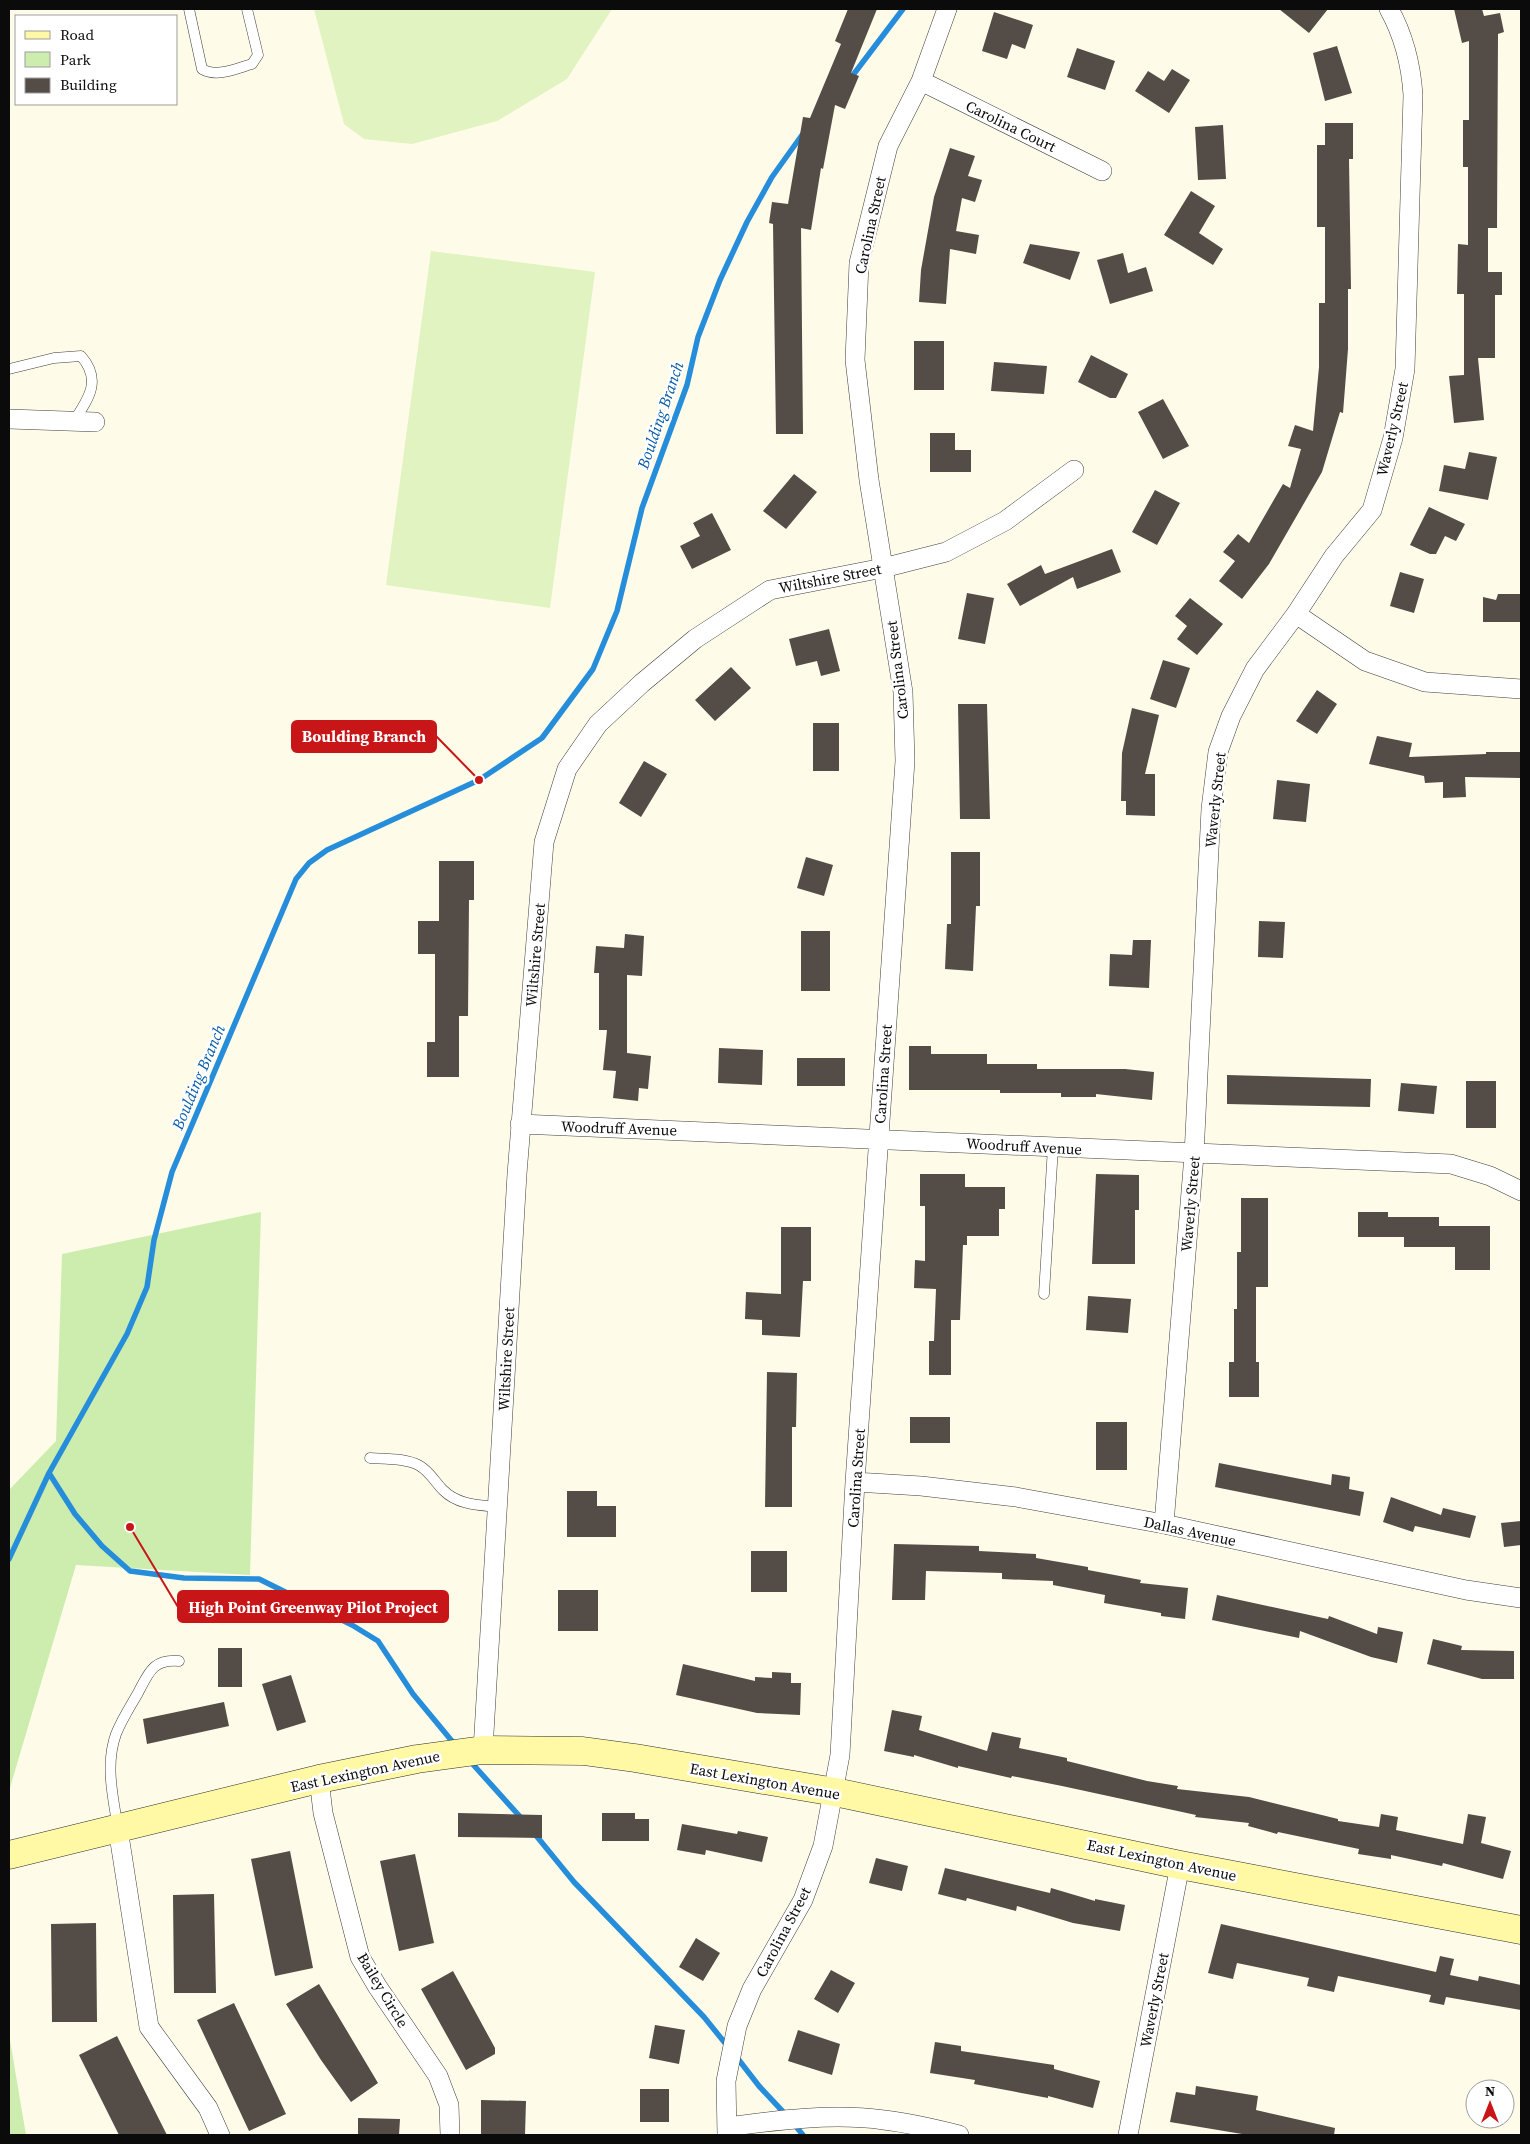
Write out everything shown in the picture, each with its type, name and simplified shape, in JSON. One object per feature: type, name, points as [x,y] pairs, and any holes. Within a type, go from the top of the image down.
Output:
[{"type":"main road","name":"East Lexington Avenue","points":[[9,1855],[320,1779],[417,1758],[483,1750],[582,1751],[635,1758],[835,1792],[1180,1865],[1521,1930]]},
{"type":"street","name":"Carolina Street","points":[[727,2131],[726,2081],[737,2026],[752,1989],[803,1900],[823,1846],[835,1792],[840,1755],[855,1482],[905,761],[903,692],[883,568],[855,360],[859,263],[888,146],[920,81],[947,9]]},
{"type":"street","name":"Waverly Street","points":[[1164,1524],[1194,1155],[1211,809],[1218,752],[1231,716],[1255,669],[1296,614],[1334,556],[1372,510],[1393,438],[1405,369],[1413,95],[1411,71],[1406,48],[1389,9]]},
{"type":"street","name":"Carolina Court","points":[[920,81],[1102,171]]},
{"type":"street","points":[[9,420],[96,422]]},
{"type":"street","name":"Wiltshire Street","points":[[483,1750],[520,1124],[544,842],[567,770],[598,724],[642,683],[695,639],[770,590],[883,568],[946,552],[1005,521],[1074,470]]},
{"type":"street","points":[[1296,614],[1365,661],[1425,682],[1521,689]]},
{"type":"street","name":"Woodruff Avenue","points":[[520,1124],[878,1138],[1194,1155],[1451,1164],[1490,1176],[1521,1191]]},
{"type":"street","name":"Dallas Avenue","points":[[855,1482],[921,1486],[1016,1497],[1164,1524],[1430,1583],[1521,1598]]},
{"type":"street","name":"Bailey Circle","points":[[320,1779],[323,1813],[360,1957],[377,1986],[438,2076],[449,2105],[450,2135]]},
{"type":"street","points":[[118,1829],[149,2027],[208,2108],[220,2135]]},
{"type":"street","name":"Waverly Street","points":[[1128,2135],[1180,1865]]},
{"type":"street","points":[[727,2131],[782,2120],[834,2118],[883,2119],[959,2135]]},
{"type":"lane","points":[[189,9],[202,68],[208,72],[224,72],[252,64],[258,55],[247,9]]},
{"type":"lane","points":[[9,369],[54,358],[81,356],[90,366],[93,387],[74,421]]},
{"type":"lane","points":[[1044,1294],[1053,1147]]},
{"type":"lane","points":[[370,1458],[418,1464],[428,1471],[443,1490],[454,1498],[470,1504],[497,1507]]},
{"type":"lane","points":[[118,1829],[110,1776],[115,1736],[124,1716],[152,1669],[159,1662],[179,1661]]},
{"type":"green space","points":[[314,9],[612,9],[567,79],[497,121],[412,144],[364,139],[344,124]]},
{"type":"green space","points":[[431,251],[595,272],[550,608],[386,585]]},
{"type":"green space","points":[[261,1212],[250,1575],[76,1565],[9,1791],[9,1490],[56,1441],[62,1254]]},
{"type":"green space","points":[[9,2034],[26,2135],[9,2135]]},
{"type":"building","points":[[848,9],[877,9],[851,73],[859,76],[845,109],[835,105],[823,169],[821,168],[811,230],[801,228],[803,434],[776,434],[773,224],[769,223],[772,202],[788,204],[803,117],[810,118],[841,44],[835,41]]},
{"type":"building","points":[[1279,9],[1328,9],[1309,33]]},
{"type":"building","points":[[1454,9],[1482,9],[1484,16],[1500,13],[1504,32],[1498,34],[1497,228],[1488,228],[1488,272],[1502,272],[1502,295],[1495,295],[1495,358],[1478,358],[1484,420],[1454,423],[1449,376],[1464,375],[1464,294],[1457,294],[1458,244],[1468,245],[1468,167],[1463,167],[1463,120],[1469,120],[1469,41],[1462,43]]},
{"type":"building","points":[[994,12],[1033,25],[1025,49],[1012,44],[1007,59],[982,51]]},
{"type":"building","points":[[1337,46],[1352,93],[1325,101],[1313,53]]},
{"type":"building","points":[[1077,48],[1115,61],[1105,90],[1067,77]]},
{"type":"building","points":[[1172,69],[1190,80],[1169,113],[1135,91],[1148,71],[1164,81]]},
{"type":"building","points":[[1325,123],[1353,123],[1353,159],[1349,159],[1351,289],[1348,289],[1348,349],[1343,413],[1340,412],[1322,472],[1269,564],[1242,599],[1219,581],[1235,561],[1223,552],[1238,534],[1249,543],[1283,484],[1290,488],[1301,449],[1288,446],[1295,425],[1313,431],[1319,367],[1319,303],[1325,303],[1325,227],[1317,227],[1317,145],[1325,145]]},
{"type":"building","points":[[1223,125],[1226,179],[1198,180],[1195,127]]},
{"type":"building","points":[[950,148],[975,156],[968,176],[982,180],[975,202],[962,198],[956,231],[979,235],[976,254],[950,249],[946,304],[919,302],[921,270],[934,197]]},
{"type":"building","points":[[1191,191],[1215,206],[1199,233],[1223,249],[1213,265],[1164,235]]},
{"type":"building","points":[[1030,244],[1080,252],[1070,280],[1023,263]]},
{"type":"building","points":[[1123,253],[1128,273],[1146,267],[1153,291],[1110,304],[1097,260]]},
{"type":"building","points":[[914,341],[944,341],[944,390],[914,390]]},
{"type":"building","points":[[1091,355],[1128,374],[1116,398],[1110,398],[1078,382]]},
{"type":"building","points":[[994,362],[1047,366],[1044,394],[991,391]]},
{"type":"building","points":[[1163,399],[1189,446],[1163,459],[1138,412]]},
{"type":"building","points":[[930,433],[955,433],[955,450],[971,450],[971,472],[930,472]]},
{"type":"building","points":[[1469,452],[1497,457],[1488,500],[1439,491],[1444,465],[1465,469]]},
{"type":"building","points":[[794,474],[817,492],[786,529],[763,511]]},
{"type":"building","points":[[1155,490],[1180,503],[1157,545],[1132,532]]},
{"type":"building","points":[[1429,507],[1465,524],[1456,541],[1445,536],[1436,554],[1430,554],[1410,545]]},
{"type":"building","points":[[712,513],[731,550],[692,569],[680,546],[700,536],[693,523]]},
{"type":"building","points":[[1112,549],[1121,572],[1077,589],[1073,577],[1020,606],[1007,584],[1041,565],[1045,574]]},
{"type":"building","points":[[1400,572],[1424,579],[1414,613],[1390,606]]},
{"type":"building","points":[[967,593],[994,598],[985,644],[958,639]]},
{"type":"building","points":[[1498,594],[1521,594],[1521,622],[1483,622],[1483,597],[1496,600]]},
{"type":"building","points":[[1190,598],[1223,624],[1197,655],[1177,639],[1187,626],[1175,616]]},
{"type":"building","points":[[829,629],[840,671],[821,676],[817,661],[796,666],[789,639]]},
{"type":"building","points":[[1163,660],[1190,668],[1176,708],[1150,699]]},
{"type":"building","points":[[731,667],[751,688],[715,721],[695,700]]},
{"type":"building","points":[[1317,690],[1337,704],[1317,734],[1296,721]]},
{"type":"building","points":[[958,704],[987,704],[990,819],[960,819]]},
{"type":"building","points":[[1132,708],[1159,715],[1145,774],[1155,774],[1155,816],[1126,815],[1126,801],[1121,801],[1122,753]]},
{"type":"building","points":[[813,723],[839,723],[839,771],[813,771]]},
{"type":"building","points":[[1377,736],[1412,743],[1409,757],[1486,754],[1486,752],[1521,752],[1521,778],[1465,777],[1466,797],[1443,798],[1443,782],[1425,783],[1424,776],[1369,764]]},
{"type":"building","points":[[644,761],[667,774],[641,817],[619,803]]},
{"type":"building","points":[[1277,780],[1310,784],[1306,822],[1273,819]]},
{"type":"building","points":[[951,852],[980,852],[980,906],[976,906],[973,971],[945,969],[947,924],[951,924]]},
{"type":"building","points":[[806,857],[833,865],[824,896],[797,888]]},
{"type":"building","points":[[439,861],[474,861],[474,900],[469,900],[468,1016],[459,1016],[459,1077],[427,1077],[427,1042],[435,1042],[435,954],[418,954],[418,921],[439,921]]},
{"type":"building","points":[[1259,921],[1285,922],[1283,958],[1258,957]]},
{"type":"building","points":[[801,931],[830,931],[830,991],[801,991]]},
{"type":"building","points":[[625,934],[644,936],[642,976],[627,975],[627,1053],[651,1056],[648,1089],[639,1088],[638,1101],[613,1098],[616,1071],[603,1070],[607,1030],[599,1030],[599,973],[594,973],[596,946],[624,948]]},
{"type":"building","points":[[1133,940],[1151,940],[1149,988],[1109,986],[1110,954],[1132,955]]},
{"type":"building","points":[[909,1046],[931,1046],[931,1054],[987,1054],[987,1064],[1037,1064],[1037,1069],[1125,1069],[1154,1072],[1152,1100],[1096,1094],[1096,1097],[1061,1097],[1061,1093],[1000,1093],[1000,1090],[909,1090]]},
{"type":"building","points":[[719,1048],[763,1050],[762,1085],[718,1083]]},
{"type":"building","points":[[797,1058],[845,1058],[845,1086],[797,1086]]},
{"type":"building","points":[[1227,1075],[1371,1079],[1370,1107],[1227,1104]]},
{"type":"building","points":[[1466,1081],[1496,1081],[1496,1128],[1466,1128]]},
{"type":"building","points":[[1401,1083],[1437,1086],[1434,1114],[1398,1111]]},
{"type":"building","points":[[920,1174],[965,1174],[965,1187],[1005,1187],[1005,1209],[999,1209],[999,1236],[967,1236],[967,1245],[963,1245],[960,1320],[951,1320],[951,1375],[929,1375],[929,1341],[934,1341],[936,1289],[914,1288],[915,1260],[925,1261],[925,1206],[920,1206]]},
{"type":"building","points":[[1096,1174],[1139,1175],[1139,1210],[1135,1210],[1135,1264],[1092,1264]]},
{"type":"building","points":[[1241,1198],[1268,1198],[1268,1287],[1256,1287],[1256,1362],[1259,1362],[1259,1397],[1229,1397],[1229,1362],[1234,1362],[1234,1309],[1237,1309],[1237,1252],[1241,1252]]},
{"type":"building","points":[[1358,1212],[1388,1212],[1388,1217],[1439,1217],[1439,1226],[1490,1226],[1490,1270],[1455,1270],[1455,1247],[1404,1247],[1404,1237],[1358,1237]]},
{"type":"building","points":[[781,1227],[811,1227],[811,1281],[803,1281],[800,1337],[762,1335],[762,1320],[745,1319],[746,1292],[781,1294]]},
{"type":"building","points":[[1088,1296],[1131,1299],[1128,1333],[1086,1330]]},
{"type":"building","points":[[767,1372],[797,1373],[796,1427],[792,1427],[792,1507],[765,1507]]},
{"type":"building","points":[[910,1417],[950,1417],[950,1443],[910,1443]]},
{"type":"building","points":[[1096,1422],[1127,1422],[1127,1470],[1096,1470]]},
{"type":"building","points":[[1219,1463],[1331,1485],[1332,1474],[1350,1477],[1349,1489],[1364,1492],[1360,1516],[1215,1487]]},
{"type":"building","points":[[567,1491],[597,1491],[597,1506],[616,1506],[616,1537],[567,1537]]},
{"type":"building","points":[[1391,1497],[1441,1515],[1443,1508],[1476,1516],[1470,1538],[1415,1526],[1413,1532],[1383,1522]]},
{"type":"building","points":[[1521,1521],[1521,1545],[1504,1547],[1501,1523]]},
{"type":"building","points":[[894,1544],[979,1546],[979,1551],[1036,1554],[1036,1558],[1088,1567],[1088,1570],[1141,1580],[1140,1583],[1188,1588],[1185,1619],[1161,1616],[1161,1613],[1104,1603],[1105,1595],[1053,1585],[1053,1581],[1002,1579],[1002,1573],[926,1571],[925,1600],[892,1600]]},
{"type":"building","points":[[751,1551],[787,1551],[787,1592],[751,1592]]},
{"type":"building","points":[[558,1590],[598,1590],[598,1631],[558,1631]]},
{"type":"building","points":[[1217,1595],[1328,1619],[1329,1616],[1377,1634],[1378,1627],[1403,1632],[1397,1663],[1371,1657],[1300,1631],[1299,1638],[1212,1620]]},
{"type":"building","points":[[1433,1639],[1462,1646],[1461,1650],[1514,1651],[1514,1679],[1482,1679],[1427,1664]]},
{"type":"building","points":[[218,1648],[242,1648],[242,1687],[218,1687]]},
{"type":"building","points":[[683,1664],[755,1681],[755,1677],[772,1678],[772,1672],[791,1673],[791,1683],[801,1683],[800,1715],[757,1713],[676,1695]]},
{"type":"building","points":[[291,1675],[306,1722],[277,1731],[262,1684]]},
{"type":"building","points":[[224,1702],[229,1726],[147,1744],[143,1719]]},
{"type":"building","points":[[892,1710],[922,1716],[919,1730],[987,1751],[992,1732],[1021,1738],[1019,1748],[1067,1758],[1067,1761],[1147,1781],[1178,1786],[1177,1789],[1249,1797],[1338,1819],[1338,1821],[1379,1827],[1381,1814],[1398,1817],[1396,1830],[1463,1844],[1468,1814],[1486,1817],[1481,1843],[1511,1851],[1503,1879],[1443,1863],[1442,1866],[1391,1855],[1391,1859],[1358,1854],[1359,1849],[1278,1832],[1277,1834],[1248,1826],[1249,1823],[1195,1817],[1196,1815],[1062,1786],[1012,1776],[1011,1778],[958,1766],[958,1768],[914,1755],[914,1757],[884,1751]]},
{"type":"building","points":[[458,1813],[542,1815],[542,1838],[458,1837]]},
{"type":"building","points":[[602,1813],[635,1813],[635,1819],[649,1819],[649,1841],[602,1841]]},
{"type":"building","points":[[682,1824],[737,1834],[738,1831],[768,1837],[762,1862],[706,1850],[705,1855],[677,1850]]},
{"type":"building","points":[[290,1851],[313,1968],[275,1976],[251,1859]]},
{"type":"building","points":[[415,1854],[434,1943],[399,1951],[380,1861]]},
{"type":"building","points":[[876,1858],[908,1866],[902,1891],[869,1883]]},
{"type":"building","points":[[945,1868],[1050,1893],[1051,1888],[1095,1901],[1095,1899],[1125,1905],[1120,1931],[1073,1923],[1017,1906],[1016,1911],[967,1898],[966,1901],[938,1894]]},
{"type":"building","points":[[214,1894],[216,1993],[174,1993],[173,1895]]},
{"type":"building","points":[[96,1923],[97,2022],[52,2022],[51,1924]]},
{"type":"building","points":[[1221,1924],[1436,1972],[1440,1956],[1454,1959],[1450,1975],[1478,1981],[1479,1976],[1521,1985],[1521,2010],[1446,1997],[1444,2005],[1429,2002],[1431,1995],[1338,1976],[1334,1992],[1307,1986],[1309,1978],[1237,1963],[1233,1979],[1208,1973]]},
{"type":"building","points":[[696,1938],[720,1953],[703,1981],[679,1967]]},
{"type":"building","points":[[831,1970],[855,1983],[838,2013],[814,1999]]},
{"type":"building","points":[[453,1971],[495,2048],[495,2054],[466,2070],[421,1989]]},
{"type":"building","points":[[319,1984],[378,2083],[351,2102],[321,2060],[286,2004]]},
{"type":"building","points":[[234,2003],[286,2114],[249,2131],[197,2020]]},
{"type":"building","points":[[655,2025],[685,2030],[679,2064],[649,2058]]},
{"type":"building","points":[[798,2030],[840,2044],[832,2075],[788,2061]]},
{"type":"building","points":[[117,2036],[167,2135],[119,2135],[79,2055]]},
{"type":"building","points":[[935,2042],[961,2046],[961,2051],[1054,2065],[1054,2069],[1100,2081],[1093,2108],[1048,2096],[1048,2098],[974,2084],[975,2080],[930,2073]]},
{"type":"building","points":[[1196,2086],[1258,2096],[1256,2110],[1335,2128],[1334,2135],[1248,2135],[1170,2122],[1176,2092],[1195,2095]]},
{"type":"building","points":[[640,2089],[669,2089],[669,2122],[640,2122]]},
{"type":"building","points":[[481,2100],[526,2101],[525,2135],[481,2135]]},
{"type":"building","points":[[358,2118],[400,2119],[399,2135],[358,2135]]},
{"type":"waterway","name":"Boulding Branch","points":[[850,79],[903,9]]},
{"type":"waterway","name":"Boulding Branch","points":[[9,1559],[49,1473],[127,1334],[147,1287],[154,1240],[172,1172],[296,879],[309,863],[327,850],[479,780],[542,738],[593,669],[617,611],[642,508],[687,385],[698,337],[720,280],[747,222],[772,177],[802,135]]},
{"type":"waterway","points":[[49,1473],[75,1514],[102,1546],[130,1571],[184,1578],[259,1579],[352,1625],[378,1641],[413,1694],[456,1746]]},
{"type":"waterway","points":[[469,1760],[523,1820]]},
{"type":"waterway","points":[[534,1833],[574,1882],[704,2017],[729,2048]]},
{"type":"waterway","points":[[735,2055],[759,2086],[787,2116]]},
{"type":"waterway","points":[[793,2123],[803,2135]]},
{"type":"place","name":"Boulding Branch","points":[[479,780]]},
{"type":"place","name":"High Point Greenway Pilot Project","points":[[130,1527]]}]
